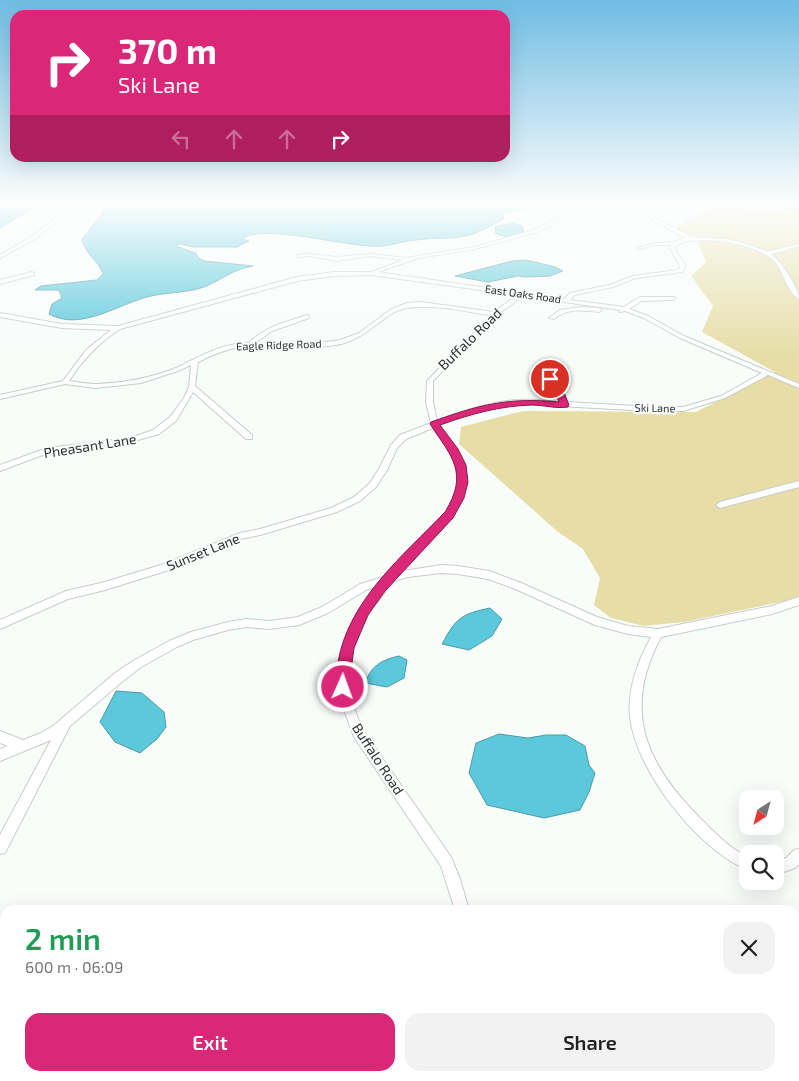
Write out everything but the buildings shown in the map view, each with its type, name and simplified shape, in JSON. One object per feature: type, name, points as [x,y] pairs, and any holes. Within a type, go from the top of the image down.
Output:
[{"type":"street","points":[[299,256],[304,255]]},
{"type":"street","points":[[311,255],[337,259],[366,255]]},
{"type":"street","points":[[374,255],[410,259]]},
{"type":"street","points":[[371,273],[425,255]]},
{"type":"street","points":[[566,300],[572,294],[611,286],[642,275],[673,274],[680,271],[683,266],[676,255]]},
{"type":"street","points":[[771,255],[778,262],[789,285],[799,297]]},
{"type":"street","name":"East Oaks Road","points":[[0,316],[62,326],[118,328],[297,279],[334,274],[371,273],[624,309],[646,317],[682,337],[799,386]]},
{"type":"street","points":[[0,282],[32,274]]},
{"type":"street","name":"Buffalo Road","points":[[461,905],[446,862],[358,733],[346,703],[343,673],[350,637],[356,623],[371,599],[449,515],[462,490],[463,473],[458,457],[434,424],[428,393],[430,381],[495,314],[522,294]]},
{"type":"street","points":[[552,318],[554,315],[573,310],[620,312],[640,299],[673,298]]},
{"type":"street","name":"Eagle Ridge Road","points":[[0,397],[64,382],[95,386],[129,383],[165,374],[224,349],[252,344],[326,344],[341,342],[361,334],[392,310],[407,305],[421,304],[495,314]]},
{"type":"street","points":[[252,344],[255,339],[271,329],[307,317]]},
{"type":"street","points":[[64,382],[82,356],[118,328]]},
{"type":"street","name":"Pheasant Lane","points":[[0,468],[47,451],[148,436],[173,419],[188,398],[192,387],[196,361]]},
{"type":"street","points":[[540,371],[557,385],[564,405]]},
{"type":"street","name":"Ski Lane","points":[[434,424],[471,410],[495,405],[534,402],[564,405],[683,408],[723,397],[767,373]]},
{"type":"street","points":[[192,387],[249,437]]},
{"type":"street","name":"Sunset Lane","points":[[0,625],[66,595],[132,578],[199,554],[230,539],[296,522],[345,505],[373,485],[398,442],[403,437],[434,424]]},
{"type":"street","points":[[720,505],[799,484]]},
{"type":"street","points":[[0,755],[45,737],[66,723],[119,677],[137,664],[191,636],[246,623],[269,625],[299,621],[324,610],[363,587],[392,577],[424,570],[450,569],[472,572],[510,582],[595,621],[628,630],[658,633],[758,613],[799,601]]},
{"type":"street","points":[[658,633],[642,667],[635,703],[636,720],[646,750],[664,784],[690,818],[731,856],[739,860]]},
{"type":"street","points":[[0,848],[66,723]]},
{"type":"street","points":[[0,737],[21,745]]},
{"type":"street","points":[[784,865],[790,863],[799,855]]},
{"type":"shaded area","points":[[703,255],[799,255],[799,596],[790,600],[684,622],[644,626],[611,618],[594,605],[600,578],[583,549],[558,532],[459,444],[461,427],[523,411],[696,412],[775,372],[702,332],[713,306],[691,276],[706,262]]},
{"type":"water","points":[[91,255],[197,255],[198,258],[205,261],[253,266],[234,272],[204,287],[151,296],[87,318],[62,319],[49,314],[52,304],[62,298],[59,290],[35,290],[41,286],[97,280],[103,274]]},
{"type":"water","points":[[526,260],[555,267],[563,271],[550,276],[518,276],[488,282],[455,276],[512,261]]},
{"type":"water","points":[[490,608],[502,619],[492,636],[469,650],[442,644],[451,628],[460,618],[472,612]]},
{"type":"water","points":[[399,656],[407,660],[404,678],[387,687],[365,683],[374,668],[387,660]]},
{"type":"water","points":[[116,691],[142,693],[164,712],[166,727],[157,739],[140,753],[115,742],[100,722]]},
{"type":"water","points":[[499,734],[528,738],[546,735],[566,735],[585,746],[589,765],[595,773],[589,792],[580,810],[544,818],[487,805],[469,773],[476,743]]},
{"type":"route","points":[[343,687],[344,660],[347,648],[356,623],[363,611],[381,587],[449,515],[455,507],[462,490],[463,473],[458,457],[434,424],[471,410],[508,403],[534,402],[564,405],[557,385],[550,379]]}]
